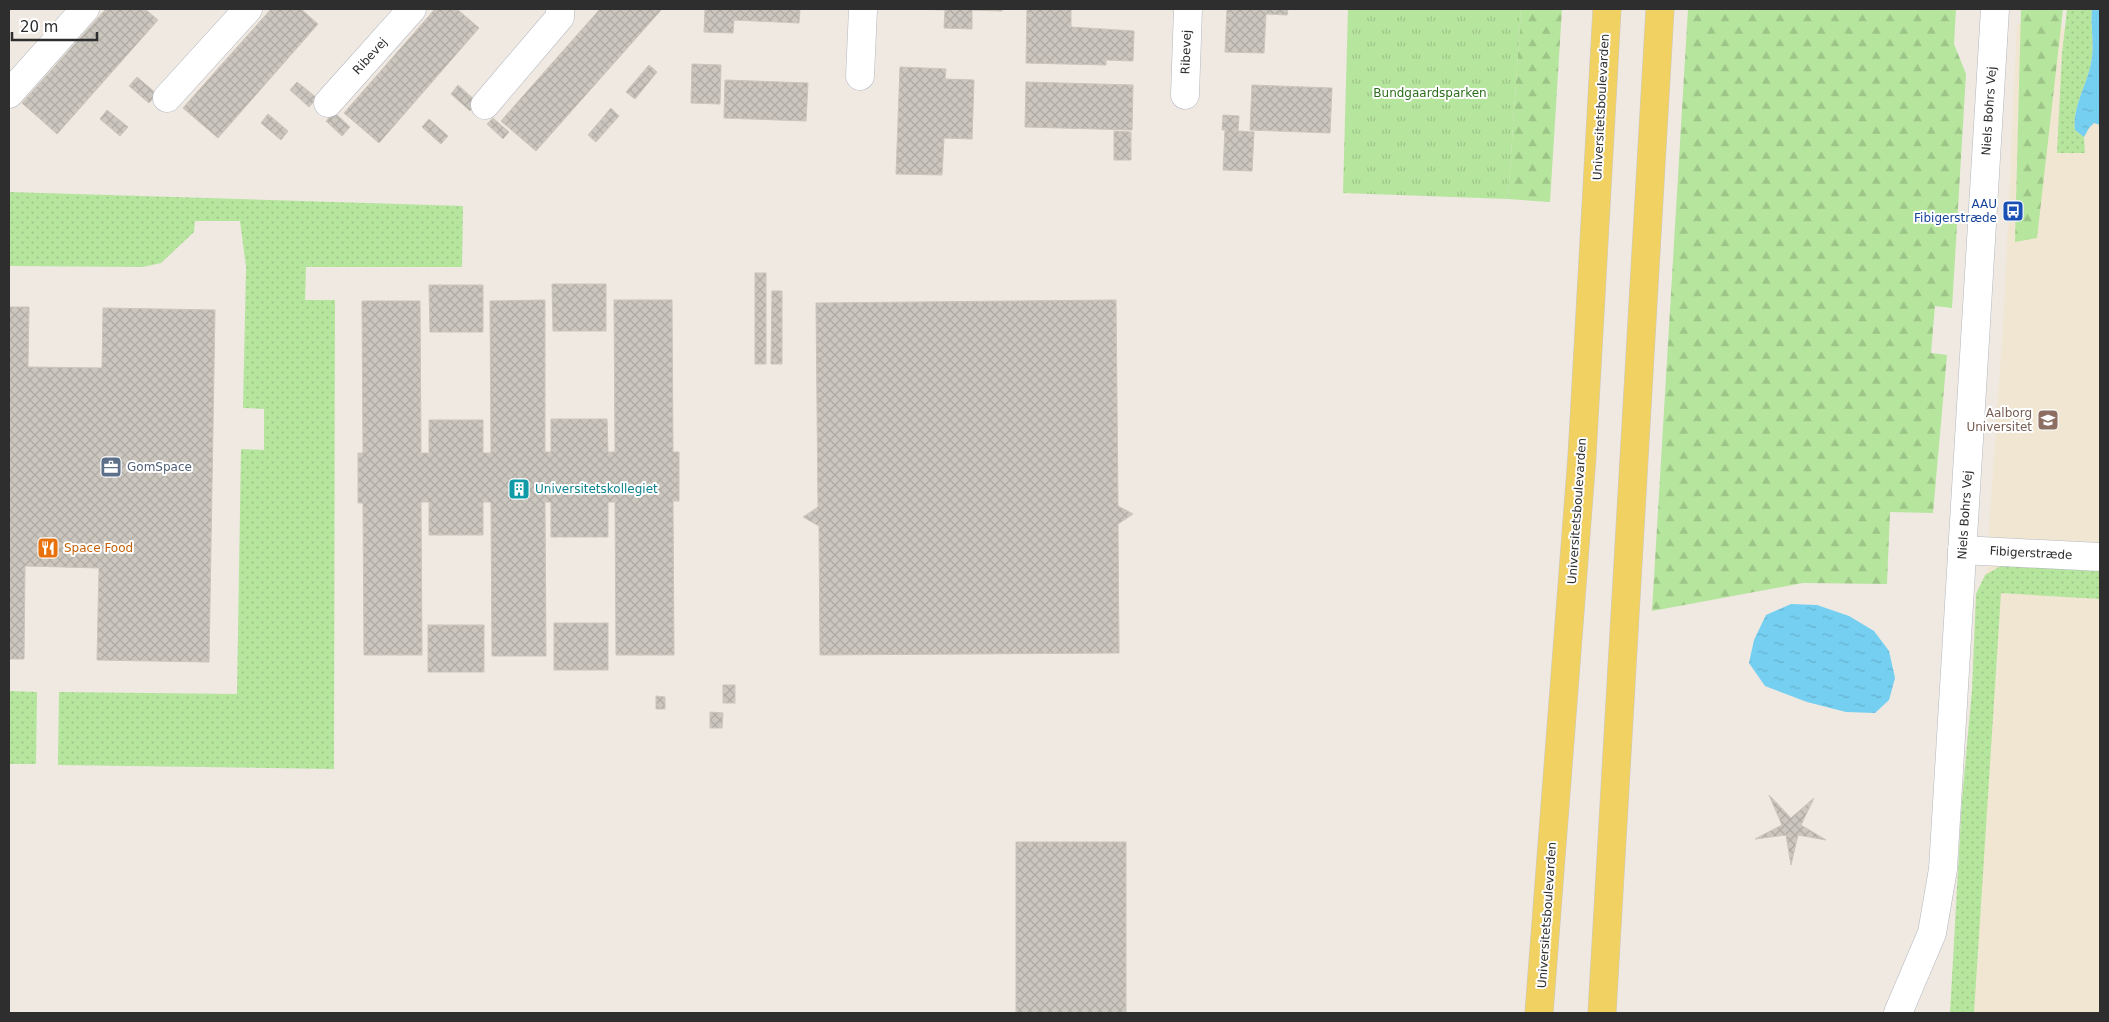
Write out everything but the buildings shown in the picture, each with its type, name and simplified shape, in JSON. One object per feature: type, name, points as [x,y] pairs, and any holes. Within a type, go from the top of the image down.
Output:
[{"type":"main road","name":"Universitetsboulevarden","points":[[1539,1013],[1582,456],[1607,9]]},
{"type":"main road","points":[[1602,1013],[1660,9]]},
{"type":"street","points":[[9,94],[85,9]]},
{"type":"street","points":[[167,98],[248,9]]},
{"type":"street","name":"Ribevej","points":[[328,103],[412,9]]},
{"type":"street","points":[[485,105],[560,17],[560,9]]},
{"type":"street","points":[[860,76],[862,9]]},
{"type":"street","name":"Ribevej","points":[[1185,95],[1188,9]]},
{"type":"street","name":"Niels Bohrs Vej","points":[[1898,1013],[1932,933],[1943,869],[1995,9]]},
{"type":"street","name":"Fibigerstræde","points":[[1962,550],[2100,557]]},
{"type":"shaded area","name":"Aalborg Universitet","points":[[2017,24],[2100,30],[2100,1013],[1962,1013],[1989,530],[2004,311]]},
{"type":"green space","name":"Bundgaardsparken","points":[[1348,9],[1521,9],[1508,199],[1343,193]]},
{"type":"green space","points":[[1521,9],[1562,9],[1550,202],[1508,199]]},
{"type":"green space","points":[[1688,9],[1956,9],[1954,44],[1966,74],[1952,308],[1935,306],[1931,353],[1947,355],[1933,513],[1890,512],[1887,584],[1803,583],[1652,611]]},
{"type":"green space","points":[[2021,9],[2063,9],[2037,238],[2015,242]]},
{"type":"green space","points":[[2067,9],[2092,9],[2092,56],[2075,121],[2075,130],[2084,137],[2085,153],[2057,153],[2062,54]]},
{"type":"green space","points":[[9,192],[463,206],[462,267],[306,267],[305,300],[335,300],[334,769],[58,765],[59,692],[237,694],[241,449],[264,450],[264,409],[243,408],[246,267],[240,221],[195,221],[194,232],[161,263],[143,267],[9,266]]},
{"type":"green space","points":[[2001,566],[2100,571],[2100,599],[2001,593],[1974,1013],[1950,1013],[1962,799],[1972,690],[1976,594],[1985,575]]},
{"type":"green space","points":[[9,691],[37,692],[36,764],[9,764]]},
{"type":"water","points":[[2092,9],[2100,9],[2100,125],[2094,123],[2084,137],[2075,130],[2075,121],[2092,56]]},
{"type":"water","points":[[1791,604],[1817,605],[1849,616],[1874,631],[1889,651],[1895,678],[1889,700],[1875,713],[1846,712],[1807,702],[1765,686],[1749,663],[1754,640],[1766,615]]},
{"type":"place","name":"AAU Fibigerstræde","points":[[2013,211]]},
{"type":"place","name":"Aalborg Universitet","points":[[2048,420]]},
{"type":"place","name":"GomSpace","points":[[111,467]]},
{"type":"place","name":"Universitetskollegiet","points":[[519,489]]},
{"type":"place","name":"Space Food","points":[[48,548]]}]
